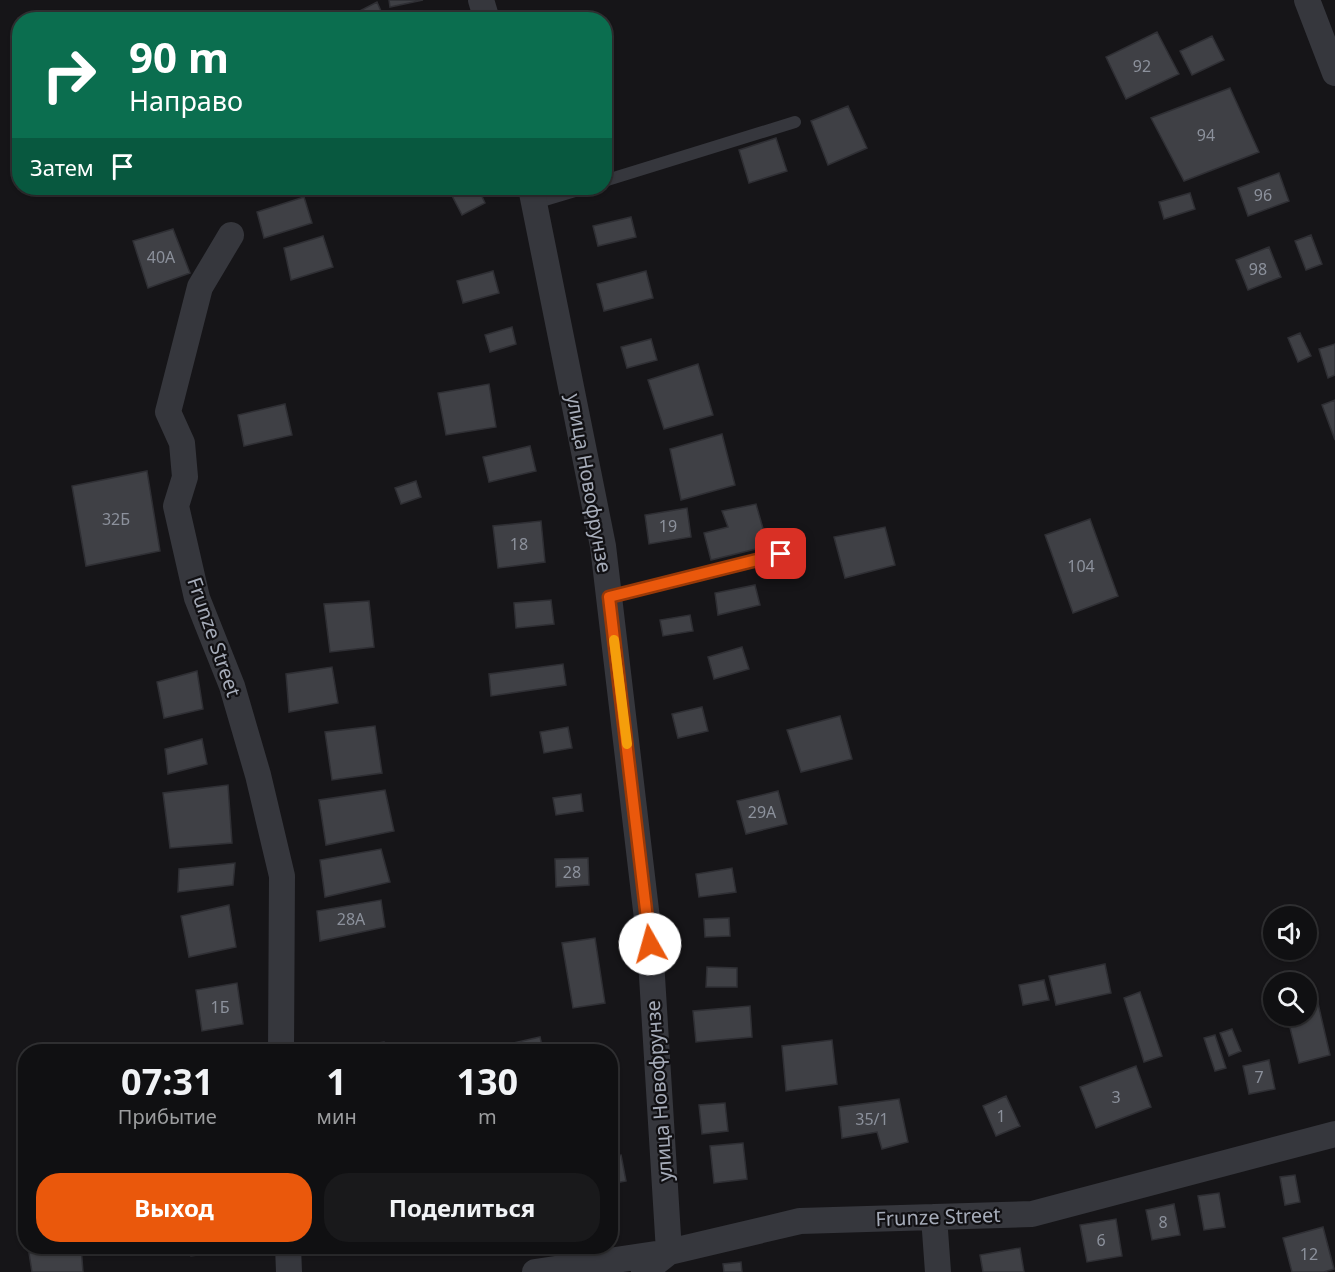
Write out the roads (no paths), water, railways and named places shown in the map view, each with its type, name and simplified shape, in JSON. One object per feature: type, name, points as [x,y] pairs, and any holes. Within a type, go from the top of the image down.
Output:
[{"type":"street","points":[[1307,0],[1335,73]]},
{"type":"street","name":"улица Новофрунзе","points":[[533,195],[603,546],[650,944],[669,1252]]},
{"type":"street","name":"Frunze Street","points":[[231,235],[200,287],[168,412],[182,443],[185,477],[176,506],[197,598],[232,686],[258,774],[282,876],[280,1044]]},
{"type":"street","name":"Frunze Street","points":[[535,1272],[669,1252],[800,1221],[1032,1214],[1335,1134]]},
{"type":"street","points":[[934,1217],[938,1272]]},
{"type":"street","points":[[644,1272],[669,1252]]},
{"type":"street","points":[[288,1254],[289,1272]]},
{"type":"lane","points":[[612,179],[795,122]]},
{"type":"lane","points":[[609,597],[781,554]]}]
